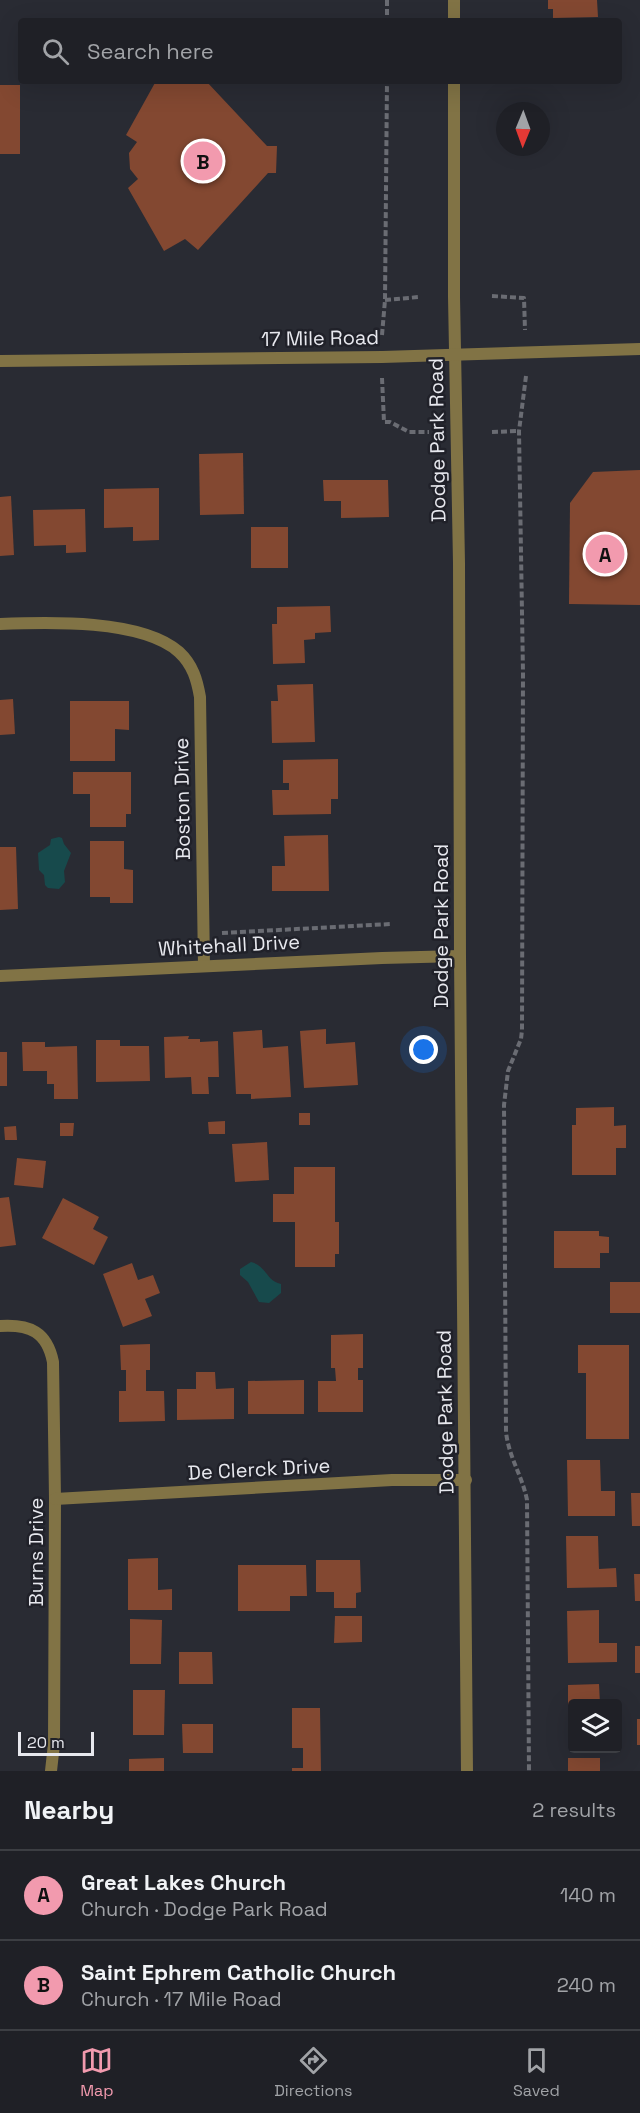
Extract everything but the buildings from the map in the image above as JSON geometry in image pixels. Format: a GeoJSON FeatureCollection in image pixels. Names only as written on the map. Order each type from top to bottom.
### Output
{"type":"FeatureCollection","features":[{"type":"Feature","properties":{"kind":"street"},"geometry":{"type":"LineString","coordinates":[[454,0],[454,18]]}},
{"type":"Feature","properties":{"kind":"street","name":"Dodge Park Road"},"geometry":{"type":"LineString","coordinates":[[454,84],[467,1771]]}},
{"type":"Feature","properties":{"kind":"street","name":"17 Mile Road"},"geometry":{"type":"LineString","coordinates":[[0,362],[382,357],[640,349]]}},
{"type":"Feature","properties":{"kind":"street","name":"Boston Drive"},"geometry":{"type":"LineString","coordinates":[[0,624],[69,624],[145,633],[169,644],[190,665],[197,680],[200,698],[204,966]]}},
{"type":"Feature","properties":{"kind":"street","name":"Whitehall Drive"},"geometry":{"type":"LineString","coordinates":[[0,976],[382,958],[460,957]]}},
{"type":"Feature","properties":{"kind":"street","name":"Burns Drive"},"geometry":{"type":"LineString","coordinates":[[0,1326],[27,1327],[42,1336],[51,1348],[53,1362],[56,1499],[54,1744],[51,1771]]}},
{"type":"Feature","properties":{"kind":"street","name":"De Clerck Drive"},"geometry":{"type":"LineString","coordinates":[[56,1499],[392,1480],[466,1480]]}},
{"type":"Feature","properties":{"kind":"path"},"geometry":{"type":"LineString","coordinates":[[387,0],[387,18]]}},
{"type":"Feature","properties":{"kind":"path"},"geometry":{"type":"LineString","coordinates":[[382,335],[385,300],[387,84]]}},
{"type":"Feature","properties":{"kind":"path"},"geometry":{"type":"LineString","coordinates":[[492,296],[524,298],[525,330]]}},
{"type":"Feature","properties":{"kind":"path"},"geometry":{"type":"LineString","coordinates":[[385,300],[419,297]]}},
{"type":"Feature","properties":{"kind":"path"},"geometry":{"type":"LineString","coordinates":[[526,376],[519,432],[523,673],[522,1030],[521,1039],[508,1071],[505,1090],[506,1432],[509,1451],[525,1490],[526,1500],[530,1771]]}},
{"type":"Feature","properties":{"kind":"path"},"geometry":{"type":"LineString","coordinates":[[382,378],[384,422],[390,422],[409,432],[429,432]]}},
{"type":"Feature","properties":{"kind":"path"},"geometry":{"type":"LineString","coordinates":[[492,432],[519,432]]}},
{"type":"Feature","properties":{"kind":"path"},"geometry":{"type":"LineString","coordinates":[[222,933],[391,924]]}},
{"type":"Feature","properties":{"kind":"shaded area"},"geometry":{"type":"Polygon","coordinates":[[[59,837],[71,853],[64,871],[65,882],[59,889],[48,888],[45,885],[44,875],[39,870],[38,853],[50,845],[51,839],[59,837]]]}},
{"type":"Feature","properties":{"kind":"shaded area"},"geometry":{"type":"Polygon","coordinates":[[[251,1262],[260,1267],[272,1280],[281,1284],[281,1293],[269,1303],[259,1302],[248,1282],[240,1275],[240,1269],[251,1262]]]}},
{"type":"Feature","properties":{"kind":"place","name":"Saint Ephrem Catholic Church"},"geometry":{"type":"Point","coordinates":[203,161]}},
{"type":"Feature","properties":{"kind":"place","name":"Great Lakes Church"},"geometry":{"type":"Point","coordinates":[605,554]}}]}
